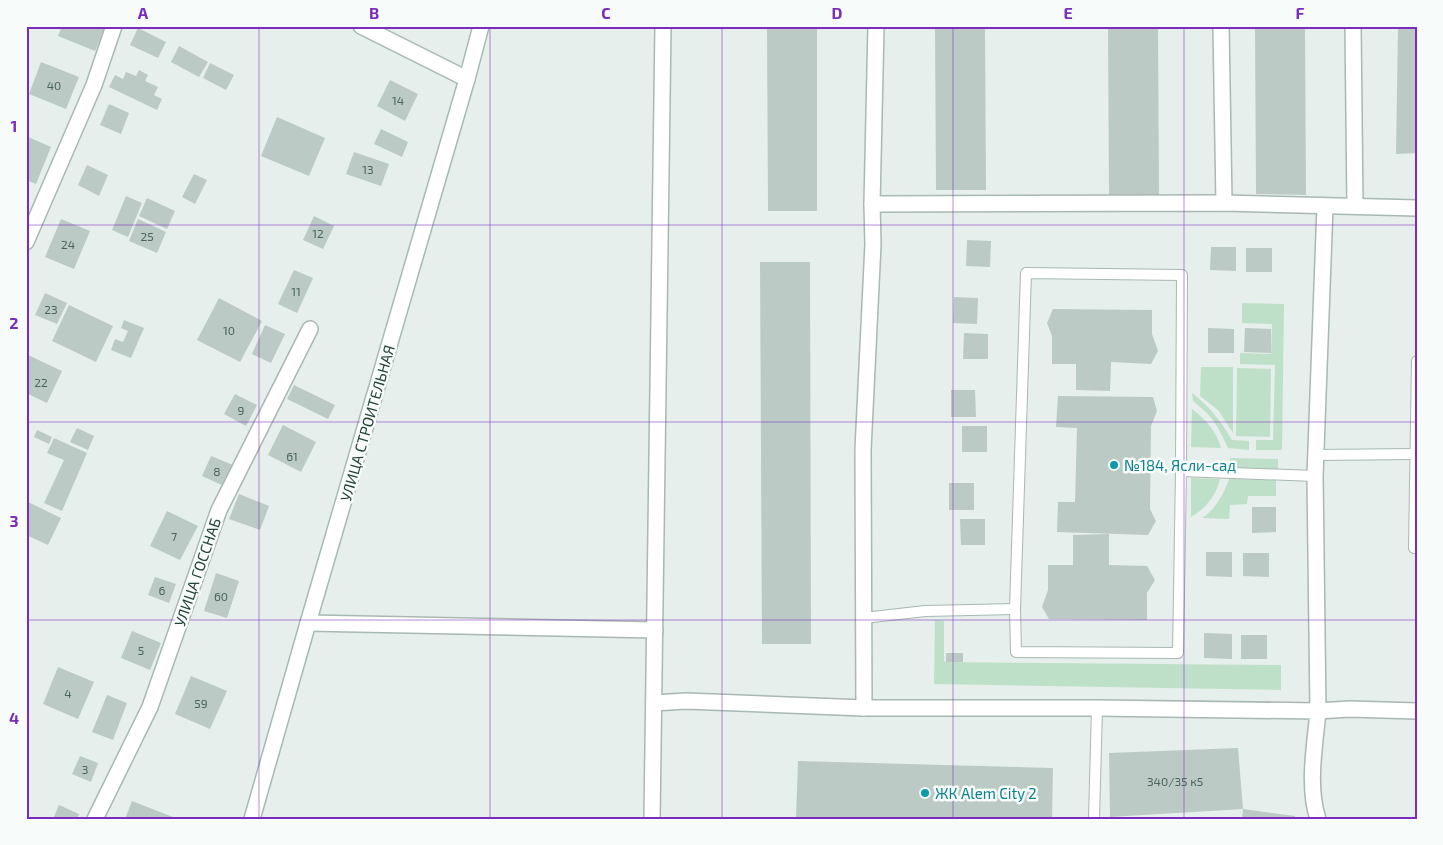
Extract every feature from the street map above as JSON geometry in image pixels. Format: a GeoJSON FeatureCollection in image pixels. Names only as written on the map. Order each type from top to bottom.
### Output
{"type":"FeatureCollection","features":[{"type":"Feature","properties":{"kind":"street"},"geometry":{"type":"LineString","coordinates":[[26,242],[94,85],[114,26]]}},
{"type":"Feature","properties":{"kind":"street"},"geometry":{"type":"LineString","coordinates":[[362,26],[468,79]]}},
{"type":"Feature","properties":{"kind":"street","name":"УЛИЦА СТРОИТЕЛЬНАЯ"},"geometry":{"type":"LineString","coordinates":[[252,819],[468,79],[481,26]]}},
{"type":"Feature","properties":{"kind":"street"},"geometry":{"type":"LineString","coordinates":[[652,819],[663,26]]}},
{"type":"Feature","properties":{"kind":"street"},"geometry":{"type":"LineString","coordinates":[[864,708],[863,450],[873,244],[872,204],[876,26]]}},
{"type":"Feature","properties":{"kind":"street"},"geometry":{"type":"LineString","coordinates":[[1221,26],[1224,203]]}},
{"type":"Feature","properties":{"kind":"street"},"geometry":{"type":"LineString","coordinates":[[1353,26],[1355,206]]}},
{"type":"Feature","properties":{"kind":"street"},"geometry":{"type":"LineString","coordinates":[[872,204],[1224,203],[1417,208]]}},
{"type":"Feature","properties":{"kind":"street"},"geometry":{"type":"LineString","coordinates":[[1318,819],[1314,807],[1312,784],[1318,711],[1315,476],[1325,206]]}},
{"type":"Feature","properties":{"kind":"street","name":"УЛИЦА ГОССНАБ"},"geometry":{"type":"LineString","coordinates":[[95,819],[150,707],[219,510],[310,329]]}},
{"type":"Feature","properties":{"kind":"street"},"geometry":{"type":"LineString","coordinates":[[308,623],[655,630]]}},
{"type":"Feature","properties":{"kind":"street"},"geometry":{"type":"LineString","coordinates":[[654,703],[686,701],[864,708],[1417,710]]}},
{"type":"Feature","properties":{"kind":"lane"},"geometry":{"type":"LineString","coordinates":[[1026,273],[1182,275],[1178,654],[1016,652],[1015,609],[1026,273]]}},
{"type":"Feature","properties":{"kind":"lane"},"geometry":{"type":"LineString","coordinates":[[1414,548],[1417,361]]}},
{"type":"Feature","properties":{"kind":"lane"},"geometry":{"type":"LineString","coordinates":[[1316,455],[1415,454]]}},
{"type":"Feature","properties":{"kind":"lane"},"geometry":{"type":"LineString","coordinates":[[1181,471],[1315,476]]}},
{"type":"Feature","properties":{"kind":"lane"},"geometry":{"type":"LineString","coordinates":[[864,618],[925,611],[1015,609]]}},
{"type":"Feature","properties":{"kind":"lane"},"geometry":{"type":"LineString","coordinates":[[1094,819],[1098,708]]}},
{"type":"Feature","properties":{"kind":"green space"},"geometry":{"type":"Polygon","coordinates":[[[1242,303],[1284,304],[1282,450],[1256,450],[1256,440],[1273,440],[1275,365],[1240,364],[1240,353],[1271,354],[1272,324],[1242,323],[1242,303]]]}},
{"type":"Feature","properties":{"kind":"green space"},"geometry":{"type":"Polygon","coordinates":[[[1201,367],[1233,367],[1233,433],[1218,410],[1200,396],[1201,367]]]}},
{"type":"Feature","properties":{"kind":"green space"},"geometry":{"type":"Polygon","coordinates":[[[1237,368],[1271,369],[1270,437],[1236,436],[1237,368]]]}},
{"type":"Feature","properties":{"kind":"green space"},"geometry":{"type":"Polygon","coordinates":[[[1192,393],[1214,414],[1232,440],[1249,441],[1249,450],[1228,448],[1214,422],[1193,401],[1192,393]]]}},
{"type":"Feature","properties":{"kind":"green space"},"geometry":{"type":"Polygon","coordinates":[[[1192,409],[1210,426],[1221,448],[1191,447],[1192,409]]]}},
{"type":"Feature","properties":{"kind":"green space"},"geometry":{"type":"Polygon","coordinates":[[[1230,458],[1278,459],[1278,470],[1229,468],[1230,458]]]}},
{"type":"Feature","properties":{"kind":"green space"},"geometry":{"type":"Polygon","coordinates":[[[1191,478],[1220,479],[1210,501],[1191,517],[1191,478]]]}},
{"type":"Feature","properties":{"kind":"green space"},"geometry":{"type":"Polygon","coordinates":[[[1229,479],[1276,480],[1276,496],[1248,496],[1247,504],[1230,505],[1229,519],[1202,518],[1211,511],[1218,501],[1229,479]]]}},
{"type":"Feature","properties":{"kind":"green space"},"geometry":{"type":"Polygon","coordinates":[[[935,620],[944,621],[944,661],[946,662],[1281,665],[1281,690],[934,684],[935,620]]]}},
{"type":"Feature","properties":{"kind":"building"},"geometry":{"type":"Polygon","coordinates":[[[62,26],[106,26],[95,51],[58,36],[62,26]]]}},
{"type":"Feature","properties":{"kind":"building"},"geometry":{"type":"Polygon","coordinates":[[[767,26],[817,26],[817,211],[768,211],[767,26]]]}},
{"type":"Feature","properties":{"kind":"building"},"geometry":{"type":"Polygon","coordinates":[[[935,26],[985,26],[986,190],[936,190],[935,26]]]}},
{"type":"Feature","properties":{"kind":"building"},"geometry":{"type":"Polygon","coordinates":[[[1108,26],[1158,26],[1159,196],[1109,196],[1108,26]]]}},
{"type":"Feature","properties":{"kind":"building"},"geometry":{"type":"Polygon","coordinates":[[[1255,26],[1305,26],[1306,195],[1256,194],[1255,26]]]}},
{"type":"Feature","properties":{"kind":"building"},"geometry":{"type":"Polygon","coordinates":[[[1398,26],[1417,26],[1417,153],[1396,154],[1398,26]]]}},
{"type":"Feature","properties":{"kind":"building"},"geometry":{"type":"Polygon","coordinates":[[[138,28],[166,42],[158,58],[130,45],[138,28]]]}},
{"type":"Feature","properties":{"kind":"building"},"geometry":{"type":"Polygon","coordinates":[[[179,46],[208,62],[199,77],[171,62],[179,46]]]}},
{"type":"Feature","properties":{"kind":"building"},"geometry":{"type":"Polygon","coordinates":[[[41,62],[79,77],[66,109],[29,94],[41,62]]]}},
{"type":"Feature","properties":{"kind":"building"},"geometry":{"type":"Polygon","coordinates":[[[210,63],[234,75],[226,90],[203,78],[210,63]]]}},
{"type":"Feature","properties":{"kind":"building"},"geometry":{"type":"Polygon","coordinates":[[[139,70],[148,75],[145,81],[158,87],[154,95],[162,99],[157,110],[109,87],[115,75],[123,79],[126,72],[136,76],[139,70]]]}},
{"type":"Feature","properties":{"kind":"building"},"geometry":{"type":"Polygon","coordinates":[[[390,80],[418,94],[405,121],[377,106],[390,80]]]}},
{"type":"Feature","properties":{"kind":"building"},"geometry":{"type":"Polygon","coordinates":[[[109,104],[129,113],[121,134],[100,125],[109,104]]]}},
{"type":"Feature","properties":{"kind":"building"},"geometry":{"type":"Polygon","coordinates":[[[277,117],[325,138],[309,176],[261,156],[277,117]]]}},
{"type":"Feature","properties":{"kind":"building"},"geometry":{"type":"Polygon","coordinates":[[[381,129],[408,142],[402,157],[374,144],[381,129]]]}},
{"type":"Feature","properties":{"kind":"building"},"geometry":{"type":"Polygon","coordinates":[[[26,136],[51,147],[36,184],[26,180],[26,136]]]}},
{"type":"Feature","properties":{"kind":"building"},"geometry":{"type":"Polygon","coordinates":[[[354,152],[389,164],[381,186],[346,174],[354,152]]]}},
{"type":"Feature","properties":{"kind":"building"},"geometry":{"type":"Polygon","coordinates":[[[87,165],[108,175],[99,196],[78,185],[87,165]]]}},
{"type":"Feature","properties":{"kind":"building"},"geometry":{"type":"Polygon","coordinates":[[[194,174],[207,180],[195,204],[182,197],[194,174]]]}},
{"type":"Feature","properties":{"kind":"building"},"geometry":{"type":"Polygon","coordinates":[[[126,196],[142,203],[128,237],[112,230],[126,196]]]}},
{"type":"Feature","properties":{"kind":"building"},"geometry":{"type":"Polygon","coordinates":[[[147,198],[175,211],[167,229],[139,216],[147,198]]]}},
{"type":"Feature","properties":{"kind":"building"},"geometry":{"type":"Polygon","coordinates":[[[314,216],[334,226],[323,249],[303,240],[314,216]]]}},
{"type":"Feature","properties":{"kind":"building"},"geometry":{"type":"Polygon","coordinates":[[[61,219],[90,231],[74,269],[45,257],[61,219]]]}},
{"type":"Feature","properties":{"kind":"building"},"geometry":{"type":"Polygon","coordinates":[[[138,219],[166,232],[157,253],[129,241],[138,219]]]}},
{"type":"Feature","properties":{"kind":"building"},"geometry":{"type":"Polygon","coordinates":[[[967,240],[991,241],[990,267],[966,266],[967,240]]]}},
{"type":"Feature","properties":{"kind":"building"},"geometry":{"type":"Polygon","coordinates":[[[1211,247],[1236,247],[1236,271],[1210,270],[1211,247]]]}},
{"type":"Feature","properties":{"kind":"building"},"geometry":{"type":"Polygon","coordinates":[[[1246,248],[1272,248],[1272,272],[1246,272],[1246,248]]]}},
{"type":"Feature","properties":{"kind":"building"},"geometry":{"type":"Polygon","coordinates":[[[760,262],[810,262],[811,644],[762,644],[760,262]]]}},
{"type":"Feature","properties":{"kind":"building"},"geometry":{"type":"Polygon","coordinates":[[[294,270],[313,278],[297,313],[278,304],[294,270]]]}},
{"type":"Feature","properties":{"kind":"building"},"geometry":{"type":"Polygon","coordinates":[[[45,293],[67,303],[57,324],[35,315],[45,293]]]}},
{"type":"Feature","properties":{"kind":"building"},"geometry":{"type":"Polygon","coordinates":[[[954,297],[978,298],[977,324],[953,323],[954,297]]]}},
{"type":"Feature","properties":{"kind":"building"},"geometry":{"type":"Polygon","coordinates":[[[219,298],[262,321],[240,362],[197,340],[219,298]]]}},
{"type":"Feature","properties":{"kind":"building"},"geometry":{"type":"Polygon","coordinates":[[[69,305],[113,326],[96,362],[52,341],[69,305]]]}},
{"type":"Feature","properties":{"kind":"building"},"geometry":{"type":"Polygon","coordinates":[[[1053,309],[1152,310],[1152,334],[1158,351],[1151,364],[1111,362],[1110,391],[1076,390],[1076,364],[1052,364],[1052,336],[1047,323],[1053,309]]]}},
{"type":"Feature","properties":{"kind":"building"},"geometry":{"type":"Polygon","coordinates":[[[124,320],[144,328],[131,358],[111,350],[115,339],[123,342],[128,331],[121,328],[124,320]]]}},
{"type":"Feature","properties":{"kind":"building"},"geometry":{"type":"Polygon","coordinates":[[[265,325],[285,334],[271,363],[252,354],[265,325]]]}},
{"type":"Feature","properties":{"kind":"building"},"geometry":{"type":"Polygon","coordinates":[[[1208,328],[1234,329],[1234,353],[1208,353],[1208,328]]]}},
{"type":"Feature","properties":{"kind":"building"},"geometry":{"type":"Polygon","coordinates":[[[1245,328],[1271,329],[1271,353],[1244,352],[1245,328]]]}},
{"type":"Feature","properties":{"kind":"building"},"geometry":{"type":"Polygon","coordinates":[[[964,333],[988,334],[988,359],[963,359],[964,333]]]}},
{"type":"Feature","properties":{"kind":"building"},"geometry":{"type":"Polygon","coordinates":[[[26,354],[62,371],[47,403],[26,393],[26,354]]]}},
{"type":"Feature","properties":{"kind":"building"},"geometry":{"type":"Polygon","coordinates":[[[294,385],[335,405],[328,419],[287,399],[294,385]]]}},
{"type":"Feature","properties":{"kind":"building"},"geometry":{"type":"Polygon","coordinates":[[[951,390],[975,390],[976,417],[951,417],[951,390]]]}},
{"type":"Feature","properties":{"kind":"building"},"geometry":{"type":"Polygon","coordinates":[[[235,394],[257,405],[246,426],[224,414],[235,394]]]}},
{"type":"Feature","properties":{"kind":"building","name":"№184, Ясли-сад"},"geometry":{"type":"Polygon","coordinates":[[[1058,396],[1153,397],[1157,411],[1151,426],[1150,509],[1156,521],[1148,535],[1057,532],[1058,502],[1075,502],[1077,428],[1056,427],[1058,396]]]}},
{"type":"Feature","properties":{"kind":"building"},"geometry":{"type":"Polygon","coordinates":[[[283,425],[316,442],[301,472],[268,455],[283,425]]]}},
{"type":"Feature","properties":{"kind":"building"},"geometry":{"type":"Polygon","coordinates":[[[962,426],[987,426],[987,452],[962,452],[962,426]]]}},
{"type":"Feature","properties":{"kind":"building"},"geometry":{"type":"Polygon","coordinates":[[[77,428],[94,436],[88,450],[70,442],[77,428]]]}},
{"type":"Feature","properties":{"kind":"building"},"geometry":{"type":"Polygon","coordinates":[[[37,430],[52,437],[49,444],[34,437],[37,430]]]}},
{"type":"Feature","properties":{"kind":"building"},"geometry":{"type":"Polygon","coordinates":[[[54,438],[87,453],[62,511],[44,503],[64,460],[47,453],[54,438]]]}},
{"type":"Feature","properties":{"kind":"building"},"geometry":{"type":"Polygon","coordinates":[[[211,456],[233,465],[224,486],[202,476],[211,456]]]}},
{"type":"Feature","properties":{"kind":"building"},"geometry":{"type":"Polygon","coordinates":[[[949,483],[974,483],[974,510],[949,510],[949,483]]]}},
{"type":"Feature","properties":{"kind":"building"},"geometry":{"type":"Polygon","coordinates":[[[239,494],[269,506],[260,530],[229,519],[239,494]]]}},
{"type":"Feature","properties":{"kind":"building"},"geometry":{"type":"Polygon","coordinates":[[[26,501],[61,518],[48,545],[26,535],[26,501]]]}},
{"type":"Feature","properties":{"kind":"building"},"geometry":{"type":"Polygon","coordinates":[[[1252,507],[1276,507],[1276,532],[1252,533],[1252,507]]]}},
{"type":"Feature","properties":{"kind":"building"},"geometry":{"type":"Polygon","coordinates":[[[167,511],[198,526],[180,560],[150,546],[167,511]]]}},
{"type":"Feature","properties":{"kind":"building"},"geometry":{"type":"Polygon","coordinates":[[[960,519],[985,519],[985,545],[961,545],[960,519]]]}},
{"type":"Feature","properties":{"kind":"building"},"geometry":{"type":"Polygon","coordinates":[[[1109,534],[1109,565],[1147,566],[1155,580],[1147,593],[1147,620],[1049,619],[1042,607],[1048,590],[1048,565],[1073,565],[1073,535],[1109,534]]]}},
{"type":"Feature","properties":{"kind":"building"},"geometry":{"type":"Polygon","coordinates":[[[1206,552],[1232,552],[1232,577],[1206,576],[1206,552]]]}},
{"type":"Feature","properties":{"kind":"building"},"geometry":{"type":"Polygon","coordinates":[[[1243,553],[1269,553],[1269,577],[1243,576],[1243,553]]]}},
{"type":"Feature","properties":{"kind":"building"},"geometry":{"type":"Polygon","coordinates":[[[216,573],[239,581],[227,618],[204,611],[216,573]]]}},
{"type":"Feature","properties":{"kind":"building"},"geometry":{"type":"Polygon","coordinates":[[[155,577],[176,584],[169,603],[148,595],[155,577]]]}},
{"type":"Feature","properties":{"kind":"building"},"geometry":{"type":"Polygon","coordinates":[[[132,631],[161,643],[150,670],[121,658],[132,631]]]}},
{"type":"Feature","properties":{"kind":"building"},"geometry":{"type":"Polygon","coordinates":[[[1204,633],[1232,634],[1232,659],[1204,658],[1204,633]]]}},
{"type":"Feature","properties":{"kind":"building"},"geometry":{"type":"Polygon","coordinates":[[[1241,635],[1267,635],[1267,659],[1241,659],[1241,635]]]}},
{"type":"Feature","properties":{"kind":"building"},"geometry":{"type":"Polygon","coordinates":[[[946,653],[963,653],[963,662],[946,662],[946,653]]]}},
{"type":"Feature","properties":{"kind":"building"},"geometry":{"type":"Polygon","coordinates":[[[58,667],[94,682],[78,719],[43,704],[58,667]]]}},
{"type":"Feature","properties":{"kind":"building"},"geometry":{"type":"Polygon","coordinates":[[[191,676],[227,691],[210,729],[175,714],[191,676]]]}},
{"type":"Feature","properties":{"kind":"building"},"geometry":{"type":"Polygon","coordinates":[[[107,695],[127,703],[113,740],[92,732],[107,695]]]}},
{"type":"Feature","properties":{"kind":"building"},"geometry":{"type":"Polygon","coordinates":[[[1238,748],[1243,809],[1110,817],[1109,753],[1238,748]]]}},
{"type":"Feature","properties":{"kind":"building"},"geometry":{"type":"Polygon","coordinates":[[[80,756],[98,763],[91,782],[72,774],[80,756]]]}},
{"type":"Feature","properties":{"kind":"building","name":"ЖК Alem City 2"},"geometry":{"type":"Polygon","coordinates":[[[798,761],[1053,768],[1052,819],[796,819],[798,761]]]}},
{"type":"Feature","properties":{"kind":"building"},"geometry":{"type":"Polygon","coordinates":[[[132,801],[178,819],[125,819],[132,801]]]}},
{"type":"Feature","properties":{"kind":"building"},"geometry":{"type":"Polygon","coordinates":[[[59,805],[79,814],[77,819],[53,819],[59,805]]]}},
{"type":"Feature","properties":{"kind":"building"},"geometry":{"type":"Polygon","coordinates":[[[1243,809],[1295,816],[1295,819],[1242,819],[1243,809]]]}},
{"type":"Feature","properties":{"kind":"place","name":"№184, Ясли-сад"},"geometry":{"type":"Point","coordinates":[1114,465]}},
{"type":"Feature","properties":{"kind":"place","name":"ЖК Alem City 2"},"geometry":{"type":"Point","coordinates":[925,793]}}]}
